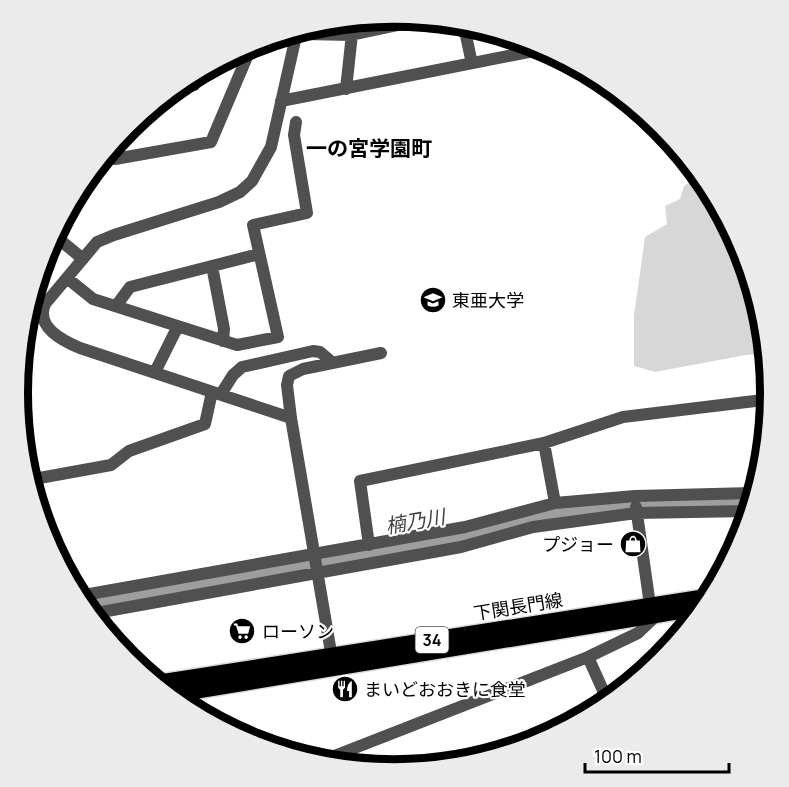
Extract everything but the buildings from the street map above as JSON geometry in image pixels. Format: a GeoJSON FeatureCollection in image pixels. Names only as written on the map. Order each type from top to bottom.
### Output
{"type":"FeatureCollection","features":[{"type":"Feature","properties":{"kind":"main road","name":"下関長門線"},"geometry":{"type":"LineString","coordinates":[[653,612],[698,599]]}},
{"type":"Feature","properties":{"kind":"main road","name":"下関長門線"},"geometry":{"type":"LineString","coordinates":[[168,681],[333,661],[653,612],[690,609]]}},
{"type":"Feature","properties":{"kind":"main road","name":"下関長門線"},"geometry":{"type":"LineString","coordinates":[[184,693],[333,661]]}},
{"type":"Feature","properties":{"kind":"street"},"geometry":{"type":"LineString","coordinates":[[346,88],[352,30]]}},
{"type":"Feature","properties":{"kind":"street"},"geometry":{"type":"LineString","coordinates":[[466,34],[471,59]]}},
{"type":"Feature","properties":{"kind":"street"},"geometry":{"type":"LineString","coordinates":[[291,418],[73,345],[57,336],[38,315],[97,242],[219,202],[240,192],[252,181],[262,166],[270,147],[295,41]]}},
{"type":"Feature","properties":{"kind":"street"},"geometry":{"type":"LineString","coordinates":[[281,101],[528,52]]}},
{"type":"Feature","properties":{"kind":"street"},"geometry":{"type":"LineString","coordinates":[[114,158],[212,142],[246,58]]}},
{"type":"Feature","properties":{"kind":"street"},"geometry":{"type":"LineString","coordinates":[[67,278],[93,299],[237,345],[278,337],[253,225],[307,213],[294,135],[296,122]]}},
{"type":"Feature","properties":{"kind":"street"},"geometry":{"type":"LineString","coordinates":[[61,241],[83,259]]}},
{"type":"Feature","properties":{"kind":"street"},"geometry":{"type":"LineString","coordinates":[[116,306],[130,287],[259,254]]}},
{"type":"Feature","properties":{"kind":"street"},"geometry":{"type":"LineString","coordinates":[[212,266],[224,329],[223,341]]}},
{"type":"Feature","properties":{"kind":"street"},"geometry":{"type":"LineString","coordinates":[[155,372],[178,326]]}},
{"type":"Feature","properties":{"kind":"street"},"geometry":{"type":"LineString","coordinates":[[38,478],[111,465],[129,451],[205,424],[216,393],[242,367],[313,351],[320,352],[333,363]]}},
{"type":"Feature","properties":{"kind":"street"},"geometry":{"type":"LineString","coordinates":[[333,661],[287,385],[289,376],[303,369],[381,353]]}},
{"type":"Feature","properties":{"kind":"street"},"geometry":{"type":"LineString","coordinates":[[369,545],[360,481],[544,443],[623,417],[761,400]]}},
{"type":"Feature","properties":{"kind":"street"},"geometry":{"type":"LineString","coordinates":[[544,443],[555,503]]}},
{"type":"Feature","properties":{"kind":"street"},"geometry":{"type":"LineString","coordinates":[[100,612],[315,563],[369,545],[465,527],[555,503],[635,496],[747,493]]}},
{"type":"Feature","properties":{"kind":"street"},"geometry":{"type":"LineString","coordinates":[[336,755],[588,657],[638,633],[653,612],[635,496]]}},
{"type":"Feature","properties":{"kind":"street"},"geometry":{"type":"LineString","coordinates":[[88,594],[315,563],[461,547],[533,526],[636,513],[742,511]]}},
{"type":"Feature","properties":{"kind":"street"},"geometry":{"type":"LineString","coordinates":[[588,657],[604,694]]}},
{"type":"Feature","properties":{"kind":"shaded area"},"geometry":{"type":"Polygon","coordinates":[[[692,180],[712,210],[733,253],[749,299],[759,354],[655,372],[634,366],[634,316],[645,237],[667,224],[665,206],[680,199],[684,186],[692,180]]]}},
{"type":"Feature","properties":{"kind":"waterway","name":"楠乃川"},"geometry":{"type":"LineString","coordinates":[[94,602],[481,532],[514,521],[571,510],[745,501]]}},
{"type":"Feature","properties":{"kind":"place","name":"東亜大学"},"geometry":{"type":"Point","coordinates":[433,300]}},
{"type":"Feature","properties":{"kind":"place","name":"プジョー"},"geometry":{"type":"Point","coordinates":[633,544]}},
{"type":"Feature","properties":{"kind":"place","name":"ローソン"},"geometry":{"type":"Point","coordinates":[242,631]}},
{"type":"Feature","properties":{"kind":"place","name":"まいどおおきに食堂"},"geometry":{"type":"Point","coordinates":[345,689]}},
{"type":"Feature","properties":{"kind":"district","name":"一の宮学園町"},"geometry":{"type":"Point","coordinates":[369,148]}}]}
